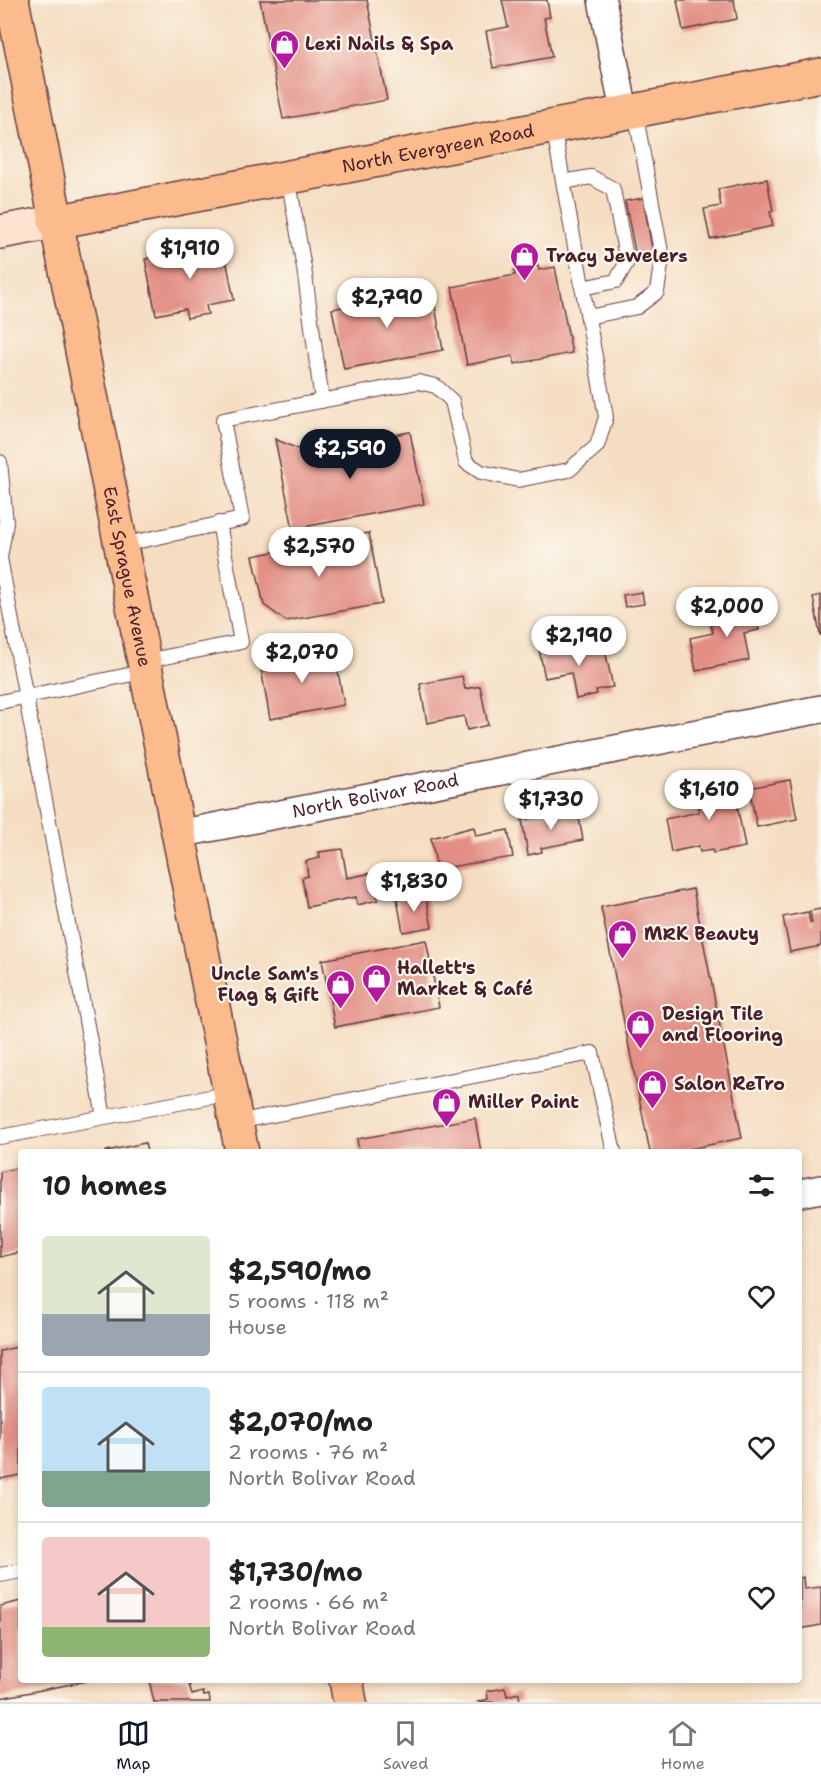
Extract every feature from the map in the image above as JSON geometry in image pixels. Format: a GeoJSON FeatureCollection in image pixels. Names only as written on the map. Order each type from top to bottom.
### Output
{"type":"FeatureCollection","features":[{"type":"Feature","properties":{"kind":"main road","name":"East Sprague Avenue"},"geometry":{"type":"LineString","coordinates":[[12,0],[236,1122]]}},
{"type":"Feature","properties":{"kind":"main road","name":"North Evergreen Road"},"geometry":{"type":"LineString","coordinates":[[55,222],[629,110],[821,75]]}},
{"type":"Feature","properties":{"kind":"main road"},"geometry":{"type":"LineString","coordinates":[[0,232],[55,222]]}},
{"type":"Feature","properties":{"kind":"main road"},"geometry":{"type":"LineString","coordinates":[[347,1683],[350,1702]]}},
{"type":"Feature","properties":{"kind":"street"},"geometry":{"type":"LineString","coordinates":[[603,0],[629,110]]}},
{"type":"Feature","properties":{"kind":"street","name":"North Bolivar Road"},"geometry":{"type":"LineString","coordinates":[[178,834],[821,709]]}},
{"type":"Feature","properties":{"kind":"street"},"geometry":{"type":"LineString","coordinates":[[802,1194],[821,1189]]}},
{"type":"Feature","properties":{"kind":"lane"},"geometry":{"type":"LineString","coordinates":[[588,317],[637,307],[657,292],[662,257],[629,110]]}},
{"type":"Feature","properties":{"kind":"lane"},"geometry":{"type":"LineString","coordinates":[[121,544],[242,519],[223,420],[418,382],[436,386],[452,401],[466,462],[481,472],[518,480],[568,470],[597,446],[606,417],[553,125]]}},
{"type":"Feature","properties":{"kind":"lane"},"geometry":{"type":"LineString","coordinates":[[288,177],[304,268],[322,401]]}},
{"type":"Feature","properties":{"kind":"lane"},"geometry":{"type":"LineString","coordinates":[[563,182],[591,177],[613,189],[627,262],[616,282],[582,288]]}},
{"type":"Feature","properties":{"kind":"lane"},"geometry":{"type":"LineString","coordinates":[[0,462],[6,523],[0,558],[104,1117]]}},
{"type":"Feature","properties":{"kind":"lane"},"geometry":{"type":"LineString","coordinates":[[0,702],[241,642],[219,524]]}},
{"type":"Feature","properties":{"kind":"lane"},"geometry":{"type":"LineString","coordinates":[[0,1137],[104,1117],[236,1122],[592,1053],[613,1149]]}},
{"type":"Feature","properties":{"kind":"lane"},"geometry":{"type":"LineString","coordinates":[[0,1575],[18,1572]]}},
{"type":"Feature","properties":{"kind":"building"},"geometry":{"type":"Polygon","coordinates":[[[260,0],[367,0],[387,100],[283,119],[260,0]]]}},
{"type":"Feature","properties":{"kind":"building"},"geometry":{"type":"Polygon","coordinates":[[[502,0],[547,0],[550,17],[544,18],[552,57],[493,68],[486,31],[508,27],[502,0]]]}},
{"type":"Feature","properties":{"kind":"building"},"geometry":{"type":"Polygon","coordinates":[[[677,0],[734,0],[737,19],[683,30],[677,0]]]}},
{"type":"Feature","properties":{"kind":"building"},"geometry":{"type":"Polygon","coordinates":[[[767,179],[773,211],[770,211],[773,226],[710,239],[704,209],[721,206],[718,189],[767,179]]]}},
{"type":"Feature","properties":{"kind":"building"},"geometry":{"type":"Polygon","coordinates":[[[643,198],[653,253],[636,256],[625,201],[643,198]]]}},
{"type":"Feature","properties":{"kind":"building"},"geometry":{"type":"Polygon","coordinates":[[[194,243],[195,249],[223,244],[234,300],[206,305],[208,314],[187,318],[185,309],[156,315],[145,259],[173,254],[172,247],[194,243]]]}},
{"type":"Feature","properties":{"kind":"building"},"geometry":{"type":"Polygon","coordinates":[[[538,266],[539,270],[555,267],[572,353],[515,364],[513,356],[467,365],[452,287],[515,275],[514,270],[538,266]]]}},
{"type":"Feature","properties":{"kind":"building"},"geometry":{"type":"Polygon","coordinates":[[[432,290],[443,350],[344,369],[332,309],[359,304],[358,299],[379,295],[380,300],[432,290]]]}},
{"type":"Feature","properties":{"kind":"building"},"geometry":{"type":"Polygon","coordinates":[[[410,432],[424,504],[293,529],[275,439],[305,452],[410,432]]]}},
{"type":"Feature","properties":{"kind":"building"},"geometry":{"type":"Polygon","coordinates":[[[369,533],[382,604],[286,621],[264,605],[253,556],[369,533]]]}},
{"type":"Feature","properties":{"kind":"building"},"geometry":{"type":"Polygon","coordinates":[[[642,592],[644,604],[625,607],[623,595],[642,592]]]}},
{"type":"Feature","properties":{"kind":"building"},"geometry":{"type":"Polygon","coordinates":[[[821,595],[821,635],[820,635],[813,597],[821,595]]]}},
{"type":"Feature","properties":{"kind":"building"},"geometry":{"type":"Polygon","coordinates":[[[753,596],[759,630],[744,633],[749,660],[696,671],[690,638],[713,633],[711,625],[736,620],[732,600],[753,596]]]}},
{"type":"Feature","properties":{"kind":"building"},"geometry":{"type":"Polygon","coordinates":[[[603,641],[613,687],[596,690],[597,694],[576,699],[571,673],[545,678],[539,649],[562,645],[562,649],[603,641]]]}},
{"type":"Feature","properties":{"kind":"building"},"geometry":{"type":"Polygon","coordinates":[[[334,650],[344,705],[270,719],[260,663],[334,650]]]}},
{"type":"Feature","properties":{"kind":"building"},"geometry":{"type":"Polygon","coordinates":[[[462,676],[465,689],[480,686],[488,725],[467,730],[464,716],[427,723],[420,684],[462,676]]]}},
{"type":"Feature","properties":{"kind":"building"},"geometry":{"type":"Polygon","coordinates":[[[732,778],[745,847],[713,853],[712,850],[700,852],[699,846],[671,852],[665,819],[699,812],[695,791],[704,789],[703,784],[732,778]]]}},
{"type":"Feature","properties":{"kind":"building"},"geometry":{"type":"Polygon","coordinates":[[[790,780],[797,819],[757,827],[749,788],[790,780]]]}},
{"type":"Feature","properties":{"kind":"building"},"geometry":{"type":"Polygon","coordinates":[[[563,812],[564,816],[578,813],[583,840],[541,848],[542,852],[528,855],[522,820],[563,812]]]}},
{"type":"Feature","properties":{"kind":"building"},"geometry":{"type":"Polygon","coordinates":[[[474,827],[476,836],[508,830],[513,857],[437,869],[431,838],[474,827]]]}},
{"type":"Feature","properties":{"kind":"building"},"geometry":{"type":"Polygon","coordinates":[[[342,849],[347,878],[372,873],[378,900],[357,905],[356,897],[307,907],[302,878],[308,876],[306,861],[320,858],[319,852],[342,849]]]}},
{"type":"Feature","properties":{"kind":"building"},"geometry":{"type":"Polygon","coordinates":[[[693,889],[742,1138],[689,1149],[649,1149],[601,907],[693,889]]]}},
{"type":"Feature","properties":{"kind":"building"},"geometry":{"type":"Polygon","coordinates":[[[425,894],[432,927],[403,932],[397,899],[425,894]]]}},
{"type":"Feature","properties":{"kind":"building"},"geometry":{"type":"Polygon","coordinates":[[[821,909],[821,946],[790,952],[783,917],[808,912],[810,923],[812,923],[810,911],[821,909]]]}},
{"type":"Feature","properties":{"kind":"building"},"geometry":{"type":"Polygon","coordinates":[[[426,940],[439,1007],[335,1027],[322,960],[426,940]]]}},
{"type":"Feature","properties":{"kind":"building","name":"Miller Paint"},"geometry":{"type":"Polygon","coordinates":[[[475,1118],[480,1149],[359,1149],[357,1139],[475,1118]]]}},
{"type":"Feature","properties":{"kind":"building"},"geometry":{"type":"Polygon","coordinates":[[[145,1143],[146,1149],[116,1149],[145,1143]]]}},
{"type":"Feature","properties":{"kind":"building"},"geometry":{"type":"Polygon","coordinates":[[[18,1168],[18,1253],[0,1257],[0,1172],[18,1168]]]}},
{"type":"Feature","properties":{"kind":"building"},"geometry":{"type":"Polygon","coordinates":[[[18,1347],[18,1476],[0,1479],[0,1351],[18,1347]]]}},
{"type":"Feature","properties":{"kind":"building"},"geometry":{"type":"Polygon","coordinates":[[[802,1577],[804,1589],[821,1587],[821,1625],[802,1629],[802,1577]]]}},
{"type":"Feature","properties":{"kind":"building"},"geometry":{"type":"Polygon","coordinates":[[[18,1602],[18,1683],[77,1683],[0,1698],[0,1606],[18,1602]]]}},
{"type":"Feature","properties":{"kind":"building"},"geometry":{"type":"Polygon","coordinates":[[[150,1683],[189,1683],[192,1695],[203,1692],[204,1696],[209,1695],[210,1702],[154,1702],[150,1683]]]}},
{"type":"Feature","properties":{"kind":"building"},"geometry":{"type":"Polygon","coordinates":[[[505,1688],[507,1696],[519,1693],[520,1702],[477,1702],[488,1699],[487,1691],[505,1688]]]}},
{"type":"Feature","properties":{"kind":"place","name":"Lexi Nails & Spa"},"geometry":{"type":"Point","coordinates":[284,70]}},
{"type":"Feature","properties":{"kind":"place","name":"Tracy Jewelers"},"geometry":{"type":"Point","coordinates":[525,282]}},
{"type":"Feature","properties":{"kind":"place","name":"MRK Beauty"},"geometry":{"type":"Point","coordinates":[623,960]}},
{"type":"Feature","properties":{"kind":"place","name":"Hallett's Market & Café"},"geometry":{"type":"Point","coordinates":[376,1004]}},
{"type":"Feature","properties":{"kind":"place","name":"Uncle Sam's Flag & Gift"},"geometry":{"type":"Point","coordinates":[340,1010]}},
{"type":"Feature","properties":{"kind":"place","name":"Design Tile and Flooring"},"geometry":{"type":"Point","coordinates":[641,1050]}},
{"type":"Feature","properties":{"kind":"place","name":"Salon ReTro"},"geometry":{"type":"Point","coordinates":[653,1110]}},
{"type":"Feature","properties":{"kind":"place","name":"Miller Paint"},"geometry":{"type":"Point","coordinates":[447,1128]}}]}
